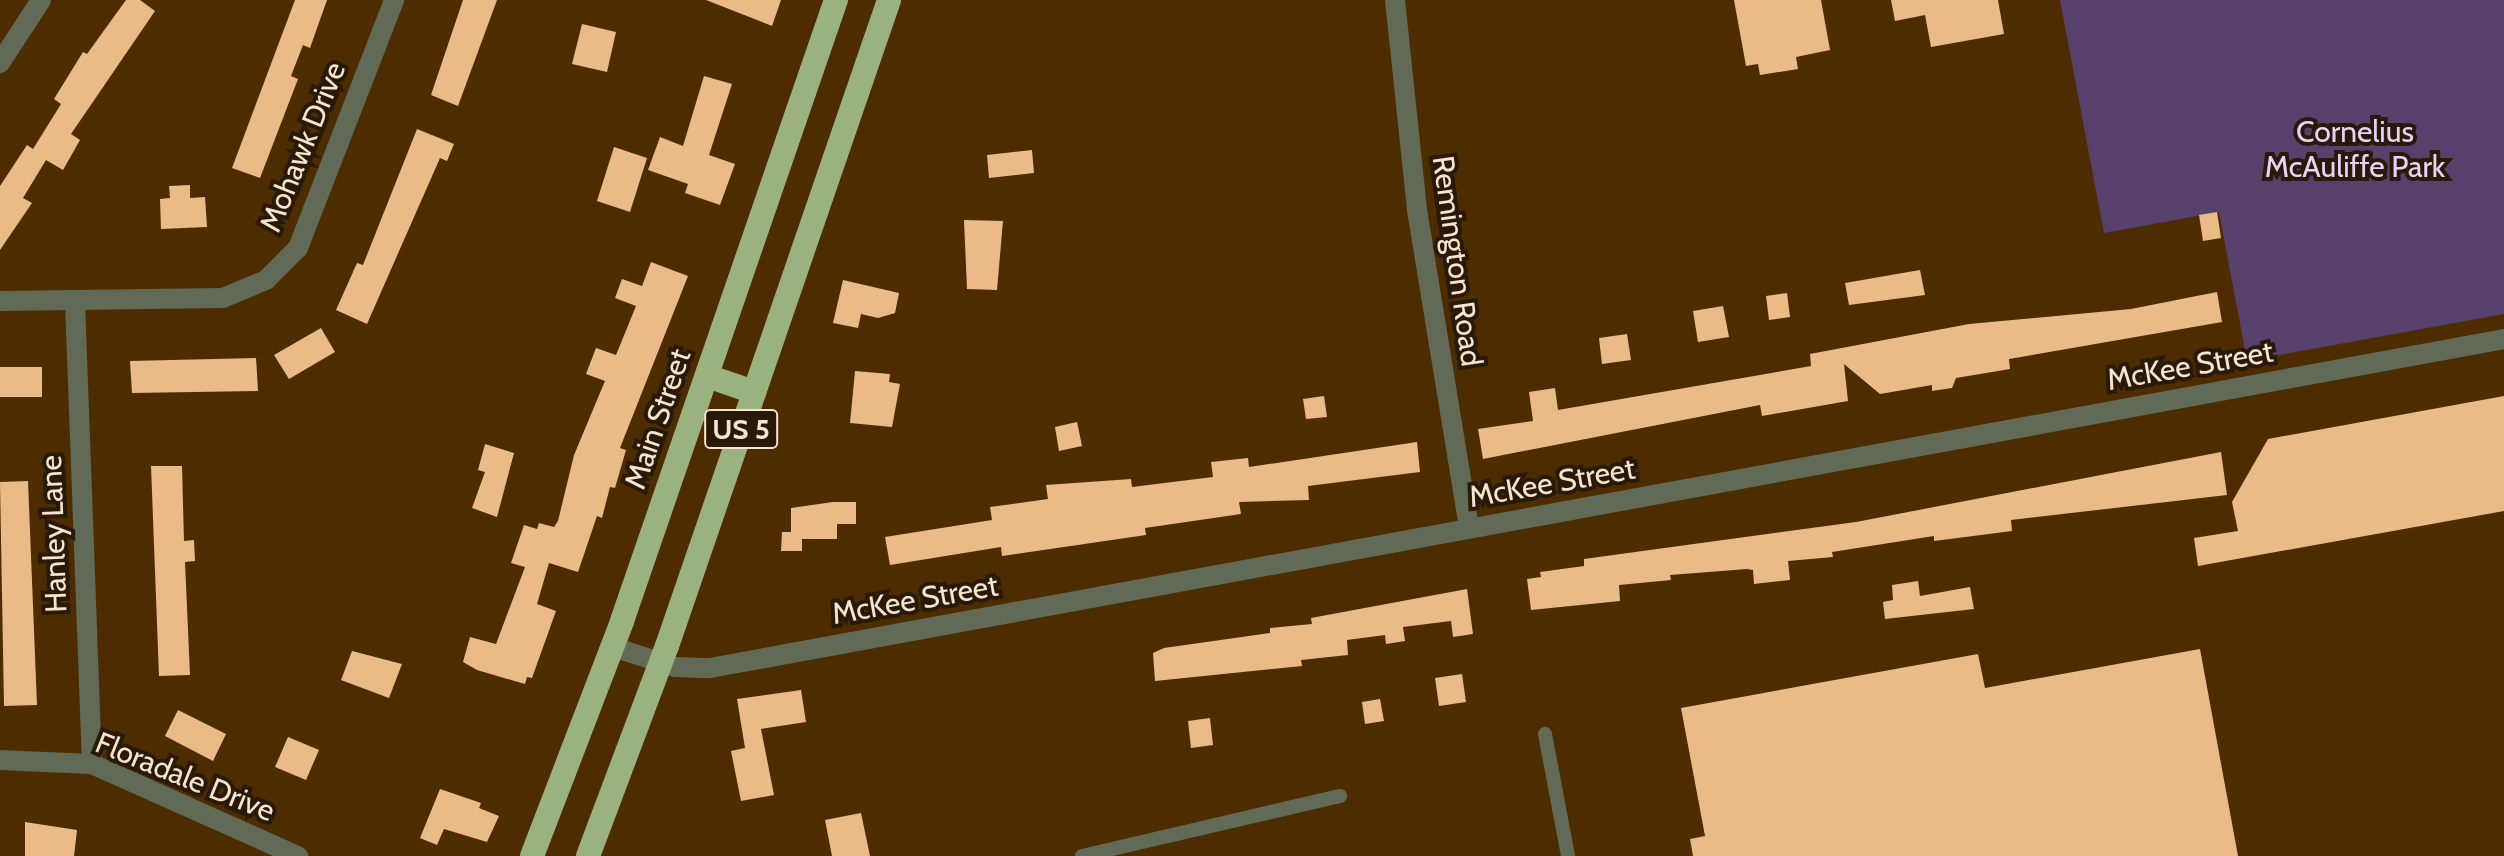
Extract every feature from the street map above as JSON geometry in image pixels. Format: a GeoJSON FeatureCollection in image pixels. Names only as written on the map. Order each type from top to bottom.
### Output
{"type":"FeatureCollection","features":[{"type":"Feature","properties":{"kind":"highway","name":"Main Street"},"geometry":{"type":"LineString","coordinates":[[532,856],[613,647],[836,0]]}},
{"type":"Feature","properties":{"kind":"highway","name":"US 5"},"geometry":{"type":"LineString","coordinates":[[588,856],[660,663],[889,0]]}},
{"type":"Feature","properties":{"kind":"highway"},"geometry":{"type":"LineString","coordinates":[[707,376],[754,392]]}},
{"type":"Feature","properties":{"kind":"street"},"geometry":{"type":"LineString","coordinates":[[0,63],[41,0]]}},
{"type":"Feature","properties":{"kind":"street","name":"Mohawk Drive"},"geometry":{"type":"LineString","coordinates":[[0,301],[223,298],[266,280],[298,248],[394,0]]}},
{"type":"Feature","properties":{"kind":"street","name":"Remington Road"},"geometry":{"type":"LineString","coordinates":[[1395,0],[1417,210],[1469,529]]}},
{"type":"Feature","properties":{"kind":"street","name":"Hanley Lane"},"geometry":{"type":"LineString","coordinates":[[75,302],[92,764]]}},
{"type":"Feature","properties":{"kind":"street","name":"McKee Street"},"geometry":{"type":"LineString","coordinates":[[613,647],[660,663],[710,668],[2504,339]]}},
{"type":"Feature","properties":{"kind":"street","name":"Floradale Drive"},"geometry":{"type":"LineString","coordinates":[[0,760],[92,764],[298,856]]}},
{"type":"Feature","properties":{"kind":"lane"},"geometry":{"type":"LineString","coordinates":[[1545,734],[1568,856]]}},
{"type":"Feature","properties":{"kind":"lane"},"geometry":{"type":"LineString","coordinates":[[1082,856],[1340,796]]}},
{"type":"Feature","properties":{"kind":"green space","name":"Cornelius McAuliffe Park"},"geometry":{"type":"Polygon","coordinates":[[[2060,0],[2504,0],[2504,314],[2247,361],[2219,212],[2104,233],[2060,0]]]}},
{"type":"Feature","properties":{"kind":"building"},"geometry":{"type":"Polygon","coordinates":[[[126,0],[140,0],[155,11],[71,134],[80,140],[63,170],[46,160],[23,198],[32,203],[0,250],[0,186],[27,145],[33,149],[61,104],[54,99],[83,52],[87,54],[126,0]]]}},
{"type":"Feature","properties":{"kind":"building"},"geometry":{"type":"Polygon","coordinates":[[[295,0],[327,0],[310,48],[303,45],[291,76],[298,79],[260,178],[232,168],[295,0]]]}},
{"type":"Feature","properties":{"kind":"building"},"geometry":{"type":"Polygon","coordinates":[[[463,0],[497,0],[458,106],[431,95],[463,0]]]}},
{"type":"Feature","properties":{"kind":"building"},"geometry":{"type":"Polygon","coordinates":[[[706,0],[781,0],[772,26],[706,0]]]}},
{"type":"Feature","properties":{"kind":"building"},"geometry":{"type":"Polygon","coordinates":[[[1734,0],[1821,0],[1830,50],[1796,57],[1798,69],[1760,75],[1758,64],[1746,66],[1734,0]]]}},
{"type":"Feature","properties":{"kind":"building"},"geometry":{"type":"Polygon","coordinates":[[[1891,0],[1998,0],[2004,34],[1931,47],[1925,15],[1895,21],[1891,0]]]}},
{"type":"Feature","properties":{"kind":"building"},"geometry":{"type":"Polygon","coordinates":[[[582,24],[616,32],[607,72],[572,64],[582,24]]]}},
{"type":"Feature","properties":{"kind":"building"},"geometry":{"type":"Polygon","coordinates":[[[704,76],[732,84],[709,155],[735,164],[720,205],[685,193],[688,184],[648,170],[660,137],[683,146],[704,76]]]}},
{"type":"Feature","properties":{"kind":"building"},"geometry":{"type":"Polygon","coordinates":[[[417,129],[454,144],[447,161],[440,158],[367,324],[336,310],[357,263],[363,265],[417,129]]]}},
{"type":"Feature","properties":{"kind":"building"},"geometry":{"type":"Polygon","coordinates":[[[614,147],[647,158],[630,212],[597,201],[614,147]]]}},
{"type":"Feature","properties":{"kind":"building"},"geometry":{"type":"Polygon","coordinates":[[[1032,150],[1034,173],[989,178],[987,155],[1032,150]]]}},
{"type":"Feature","properties":{"kind":"building"},"geometry":{"type":"Polygon","coordinates":[[[190,185],[190,198],[205,197],[207,227],[161,229],[160,199],[170,198],[169,186],[190,185]]]}},
{"type":"Feature","properties":{"kind":"building"},"geometry":{"type":"Polygon","coordinates":[[[2217,212],[2221,238],[2203,241],[2199,215],[2217,212]]]}},
{"type":"Feature","properties":{"kind":"building"},"geometry":{"type":"Polygon","coordinates":[[[964,220],[1003,221],[997,290],[967,289],[964,220]]]}},
{"type":"Feature","properties":{"kind":"building"},"geometry":{"type":"Polygon","coordinates":[[[651,262],[688,276],[620,448],[626,450],[615,488],[610,487],[602,518],[597,516],[578,572],[549,563],[537,604],[556,611],[532,678],[527,677],[525,684],[477,670],[463,662],[470,637],[496,644],[525,567],[511,563],[524,525],[537,529],[539,523],[554,527],[558,521],[574,455],[605,381],[586,374],[596,348],[616,355],[636,306],[615,298],[622,279],[642,286],[651,262]]]}},
{"type":"Feature","properties":{"kind":"building"},"geometry":{"type":"Polygon","coordinates":[[[1920,270],[1925,295],[1849,305],[1845,283],[1920,270]]]}},
{"type":"Feature","properties":{"kind":"building"},"geometry":{"type":"Polygon","coordinates":[[[843,280],[899,293],[895,313],[878,318],[861,314],[858,328],[833,323],[843,280]]]}},
{"type":"Feature","properties":{"kind":"building"},"geometry":{"type":"Polygon","coordinates":[[[2217,292],[2222,322],[2009,359],[2010,369],[1956,378],[1952,388],[1932,391],[1932,385],[1880,394],[1844,364],[1848,401],[1762,416],[1760,405],[1483,459],[1478,429],[1533,421],[1529,392],[1555,388],[1558,410],[1811,366],[1810,354],[1969,324],[2131,309],[2217,292]]]}},
{"type":"Feature","properties":{"kind":"building"},"geometry":{"type":"Polygon","coordinates":[[[1787,293],[1790,317],[1769,320],[1766,296],[1787,293]]]}},
{"type":"Feature","properties":{"kind":"building"},"geometry":{"type":"Polygon","coordinates":[[[1723,306],[1729,337],[1698,342],[1693,311],[1723,306]]]}},
{"type":"Feature","properties":{"kind":"building"},"geometry":{"type":"Polygon","coordinates":[[[321,328],[335,352],[289,379],[274,355],[321,328]]]}},
{"type":"Feature","properties":{"kind":"building"},"geometry":{"type":"Polygon","coordinates":[[[1627,334],[1631,360],[1602,364],[1599,338],[1627,334]]]}},
{"type":"Feature","properties":{"kind":"building"},"geometry":{"type":"Polygon","coordinates":[[[256,358],[258,391],[132,393],[130,361],[256,358]]]}},
{"type":"Feature","properties":{"kind":"building"},"geometry":{"type":"Polygon","coordinates":[[[0,367],[42,367],[42,397],[0,397],[0,367]]]}},
{"type":"Feature","properties":{"kind":"building"},"geometry":{"type":"Polygon","coordinates":[[[855,371],[890,374],[889,382],[900,384],[892,427],[850,423],[855,371]]]}},
{"type":"Feature","properties":{"kind":"building"},"geometry":{"type":"Polygon","coordinates":[[[1324,396],[1327,417],[1306,419],[1303,399],[1324,396]]]}},
{"type":"Feature","properties":{"kind":"building"},"geometry":{"type":"Polygon","coordinates":[[[2504,396],[2504,511],[2198,566],[2194,538],[2238,531],[2232,502],[2268,439],[2504,396]]]}},
{"type":"Feature","properties":{"kind":"building"},"geometry":{"type":"Polygon","coordinates":[[[1077,422],[1082,446],[1059,451],[1055,427],[1077,422]]]}},
{"type":"Feature","properties":{"kind":"building"},"geometry":{"type":"Polygon","coordinates":[[[1417,442],[1420,472],[1308,486],[1309,500],[1239,502],[1241,514],[1145,528],[1146,535],[1002,556],[1001,547],[890,565],[885,537],[992,520],[990,507],[1048,499],[1046,485],[1131,479],[1132,487],[1213,477],[1211,462],[1248,458],[1249,467],[1417,442]]]}},
{"type":"Feature","properties":{"kind":"building"},"geometry":{"type":"Polygon","coordinates":[[[485,444],[514,453],[497,517],[472,508],[485,472],[478,470],[485,444]]]}},
{"type":"Feature","properties":{"kind":"building"},"geometry":{"type":"Polygon","coordinates":[[[2221,452],[2227,495],[2011,520],[2012,531],[1934,541],[1934,536],[1832,552],[1833,557],[1788,561],[1790,580],[1754,584],[1753,570],[1747,569],[1670,575],[1671,580],[1619,585],[1620,601],[1531,610],[1527,579],[1541,577],[1540,572],[1584,566],[1584,559],[1856,522],[2221,452]]]}},
{"type":"Feature","properties":{"kind":"building"},"geometry":{"type":"Polygon","coordinates":[[[151,466],[182,466],[184,541],[194,540],[195,561],[185,562],[190,675],[159,676],[151,466]]]}},
{"type":"Feature","properties":{"kind":"building"},"geometry":{"type":"Polygon","coordinates":[[[28,481],[37,705],[4,706],[0,482],[28,481]]]}},
{"type":"Feature","properties":{"kind":"building"},"geometry":{"type":"Polygon","coordinates":[[[856,502],[856,524],[837,524],[837,539],[802,539],[802,551],[781,551],[782,532],[791,532],[791,508],[856,502]]]}},
{"type":"Feature","properties":{"kind":"building"},"geometry":{"type":"Polygon","coordinates":[[[1918,581],[1920,596],[1970,587],[1974,609],[1885,619],[1883,602],[1893,600],[1892,585],[1918,581]]]}},
{"type":"Feature","properties":{"kind":"building"},"geometry":{"type":"Polygon","coordinates":[[[1467,589],[1473,634],[1453,637],[1451,621],[1403,627],[1405,641],[1386,644],[1385,635],[1347,640],[1348,655],[1301,660],[1302,666],[1155,681],[1153,653],[1164,648],[1270,633],[1270,628],[1312,624],[1311,618],[1467,589]]]}},
{"type":"Feature","properties":{"kind":"building"},"geometry":{"type":"Polygon","coordinates":[[[2200,649],[2238,856],[1693,856],[1690,839],[1705,836],[1681,708],[1978,654],[1985,688],[2200,649]]]}},
{"type":"Feature","properties":{"kind":"building"},"geometry":{"type":"Polygon","coordinates":[[[352,651],[402,664],[389,698],[341,680],[352,651]]]}},
{"type":"Feature","properties":{"kind":"building"},"geometry":{"type":"Polygon","coordinates":[[[1462,674],[1466,702],[1439,706],[1435,678],[1462,674]]]}},
{"type":"Feature","properties":{"kind":"building"},"geometry":{"type":"Polygon","coordinates":[[[801,690],[806,722],[761,729],[774,795],[741,801],[731,751],[745,748],[737,699],[801,690]]]}},
{"type":"Feature","properties":{"kind":"building"},"geometry":{"type":"Polygon","coordinates":[[[1380,699],[1384,721],[1365,724],[1362,702],[1380,699]]]}},
{"type":"Feature","properties":{"kind":"building"},"geometry":{"type":"Polygon","coordinates":[[[178,710],[226,734],[213,761],[165,736],[178,710]]]}},
{"type":"Feature","properties":{"kind":"building"},"geometry":{"type":"Polygon","coordinates":[[[1210,718],[1213,745],[1191,748],[1188,721],[1210,718]]]}},
{"type":"Feature","properties":{"kind":"building"},"geometry":{"type":"Polygon","coordinates":[[[288,737],[319,750],[306,780],[275,767],[288,737]]]}},
{"type":"Feature","properties":{"kind":"building"},"geometry":{"type":"Polygon","coordinates":[[[440,789],[481,803],[479,808],[499,816],[487,842],[444,829],[437,845],[420,838],[440,789]]]}},
{"type":"Feature","properties":{"kind":"building"},"geometry":{"type":"Polygon","coordinates":[[[861,813],[870,856],[832,856],[825,820],[861,813]]]}},
{"type":"Feature","properties":{"kind":"building"},"geometry":{"type":"Polygon","coordinates":[[[25,822],[77,830],[74,856],[25,856],[25,822]]]}}]}
